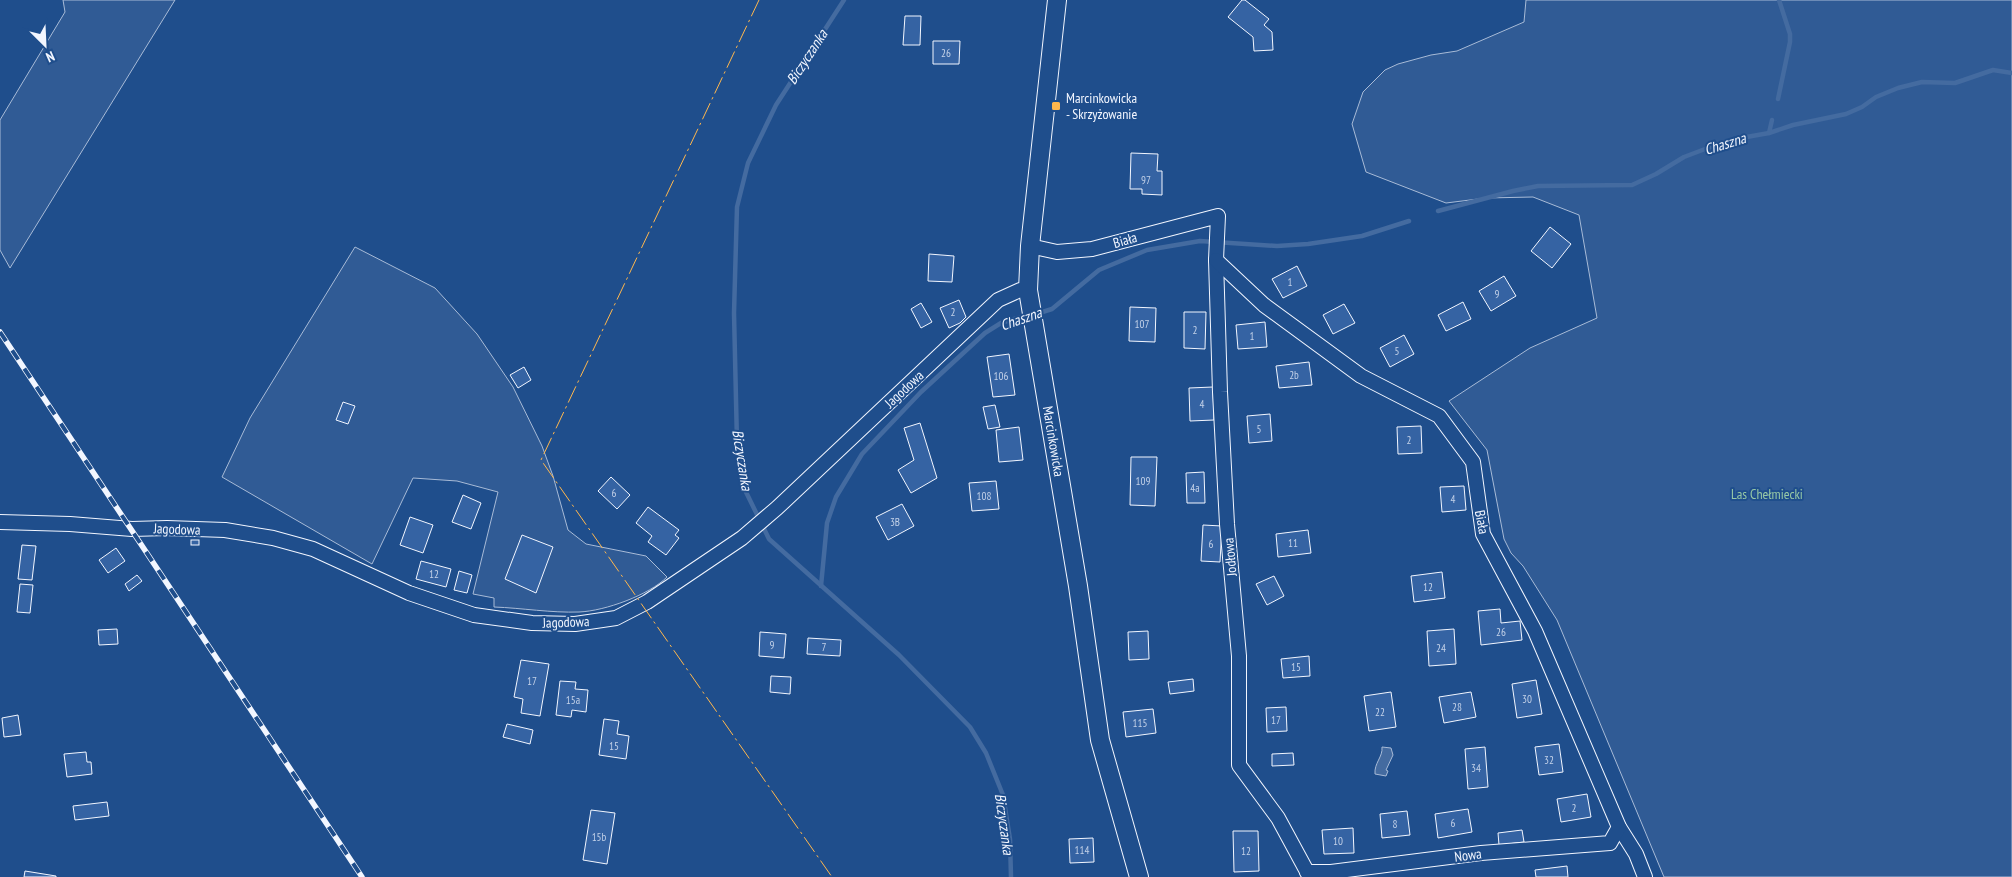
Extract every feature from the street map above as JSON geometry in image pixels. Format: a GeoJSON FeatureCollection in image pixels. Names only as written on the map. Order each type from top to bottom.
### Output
{"type":"FeatureCollection","features":[{"type":"Feature","properties":{"kind":"street","name":"Marcinkowicka"},"geometry":{"type":"LineString","coordinates":[[1057,0],[1030,246],[1030,297],[1078,586],[1100,740],[1139,877]]}},
{"type":"Feature","properties":{"kind":"street","name":"Biała"},"geometry":{"type":"LineString","coordinates":[[1030,246],[1057,252],[1092,249],[1218,216]]}},
{"type":"Feature","properties":{"kind":"street","name":"Jodłowa"},"geometry":{"type":"LineString","coordinates":[[1218,216],[1216,253],[1227,524],[1239,656],[1239,765],[1278,818],[1309,874]]}},
{"type":"Feature","properties":{"kind":"street","name":"Biała"},"geometry":{"type":"LineString","coordinates":[[1216,253],[1264,304],[1361,376],[1438,416],[1474,462],[1483,534],[1535,631],[1619,826],[1636,854],[1645,877]]}},
{"type":"Feature","properties":{"kind":"street","name":"Jagodowa"},"geometry":{"type":"LineString","coordinates":[[0,522],[70,524],[132,529],[225,530],[273,538],[313,549],[409,593],[474,615],[532,623],[566,624],[616,618],[647,602],[742,538],[777,508],[998,300],[1020,290],[1030,297]]}},
{"type":"Feature","properties":{"kind":"street","name":"Nowa"},"geometry":{"type":"LineString","coordinates":[[1309,874],[1482,853],[1610,843],[1619,826]]}},
{"type":"Feature","properties":{"kind":"green space"},"geometry":{"type":"Polygon","coordinates":[[[63,0],[175,0],[10,268],[0,250],[0,120],[65,12],[63,0]]]}},
{"type":"Feature","properties":{"kind":"green space","name":"Las Chełmiecki"},"geometry":{"type":"Polygon","coordinates":[[[1526,0],[2012,0],[2012,877],[1664,877],[1557,620],[1523,566],[1511,553],[1504,539],[1487,450],[1449,401],[1530,348],[1597,318],[1579,215],[1533,197],[1486,198],[1446,203],[1366,172],[1352,124],[1363,92],[1385,70],[1398,64],[1431,55],[1457,51],[1524,22],[1526,0]]]}},
{"type":"Feature","properties":{"kind":"green space"},"geometry":{"type":"Polygon","coordinates":[[[355,247],[435,288],[477,334],[513,387],[542,446],[553,476],[568,530],[586,544],[646,556],[667,577],[638,596],[590,611],[558,612],[494,607],[494,598],[473,594],[498,492],[457,481],[413,478],[372,564],[222,477],[250,418],[355,247]]]}},
{"type":"Feature","properties":{"kind":"shaded area"},"geometry":{"type":"Polygon","coordinates":[[[1382,747],[1391,748],[1393,755],[1386,770],[1388,771],[1386,776],[1375,774],[1382,747]]]}},
{"type":"Feature","properties":{"kind":"building"},"geometry":{"type":"Polygon","coordinates":[[[1242,0],[1245,0],[1269,19],[1264,25],[1272,32],[1273,50],[1254,51],[1253,37],[1228,17],[1242,0]]]}},
{"type":"Feature","properties":{"kind":"building"},"geometry":{"type":"Polygon","coordinates":[[[905,16],[921,16],[920,45],[903,45],[905,16]]]}},
{"type":"Feature","properties":{"kind":"building"},"geometry":{"type":"Polygon","coordinates":[[[933,41],[960,41],[959,64],[933,64],[933,41]]]}},
{"type":"Feature","properties":{"kind":"building"},"geometry":{"type":"Polygon","coordinates":[[[1131,153],[1158,154],[1157,171],[1162,171],[1162,195],[1142,194],[1142,189],[1130,189],[1131,153]]]}},
{"type":"Feature","properties":{"kind":"building"},"geometry":{"type":"Polygon","coordinates":[[[1550,227],[1571,244],[1552,268],[1531,251],[1550,227]]]}},
{"type":"Feature","properties":{"kind":"building"},"geometry":{"type":"Polygon","coordinates":[[[929,254],[954,256],[952,282],[928,281],[929,254]]]}},
{"type":"Feature","properties":{"kind":"building"},"geometry":{"type":"Polygon","coordinates":[[[1297,266],[1307,286],[1283,298],[1272,279],[1297,266]]]}},
{"type":"Feature","properties":{"kind":"building"},"geometry":{"type":"Polygon","coordinates":[[[1504,276],[1516,296],[1491,311],[1479,291],[1504,276]]]}},
{"type":"Feature","properties":{"kind":"building"},"geometry":{"type":"Polygon","coordinates":[[[959,300],[966,317],[960,323],[949,328],[940,308],[959,300]]]}},
{"type":"Feature","properties":{"kind":"building"},"geometry":{"type":"Polygon","coordinates":[[[1463,302],[1471,319],[1446,331],[1438,315],[1463,302]]]}},
{"type":"Feature","properties":{"kind":"building"},"geometry":{"type":"Polygon","coordinates":[[[921,303],[932,322],[921,328],[911,309],[921,303]]]}},
{"type":"Feature","properties":{"kind":"building"},"geometry":{"type":"Polygon","coordinates":[[[1344,304],[1355,323],[1333,334],[1323,315],[1344,304]]]}},
{"type":"Feature","properties":{"kind":"building"},"geometry":{"type":"Polygon","coordinates":[[[1130,307],[1156,308],[1155,342],[1129,341],[1130,307]]]}},
{"type":"Feature","properties":{"kind":"building"},"geometry":{"type":"Polygon","coordinates":[[[1184,312],[1206,312],[1205,349],[1184,348],[1184,312]]]}},
{"type":"Feature","properties":{"kind":"building"},"geometry":{"type":"Polygon","coordinates":[[[1265,322],[1267,347],[1238,349],[1236,325],[1265,322]]]}},
{"type":"Feature","properties":{"kind":"building"},"geometry":{"type":"Polygon","coordinates":[[[1404,335],[1414,354],[1390,367],[1380,348],[1404,335]]]}},
{"type":"Feature","properties":{"kind":"building"},"geometry":{"type":"Polygon","coordinates":[[[1009,354],[1015,395],[993,397],[987,357],[1009,354]]]}},
{"type":"Feature","properties":{"kind":"building"},"geometry":{"type":"Polygon","coordinates":[[[1309,362],[1312,385],[1279,388],[1276,366],[1309,362]]]}},
{"type":"Feature","properties":{"kind":"building"},"geometry":{"type":"Polygon","coordinates":[[[524,367],[531,380],[518,388],[510,375],[524,367]]]}},
{"type":"Feature","properties":{"kind":"building"},"geometry":{"type":"Polygon","coordinates":[[[1213,387],[1214,420],[1190,421],[1189,388],[1213,387]]]}},
{"type":"Feature","properties":{"kind":"building"},"geometry":{"type":"Polygon","coordinates":[[[343,402],[355,406],[348,424],[336,420],[343,402]]]}},
{"type":"Feature","properties":{"kind":"building"},"geometry":{"type":"Polygon","coordinates":[[[995,405],[1000,427],[988,429],[983,407],[995,405]]]}},
{"type":"Feature","properties":{"kind":"building"},"geometry":{"type":"Polygon","coordinates":[[[1270,414],[1272,441],[1249,443],[1247,416],[1270,414]]]}},
{"type":"Feature","properties":{"kind":"building"},"geometry":{"type":"Polygon","coordinates":[[[920,423],[937,478],[911,493],[898,470],[914,460],[904,428],[920,423]]]}},
{"type":"Feature","properties":{"kind":"building"},"geometry":{"type":"Polygon","coordinates":[[[1421,426],[1422,453],[1398,454],[1397,427],[1421,426]]]}},
{"type":"Feature","properties":{"kind":"building"},"geometry":{"type":"Polygon","coordinates":[[[1019,427],[1023,460],[999,462],[996,430],[1019,427]]]}},
{"type":"Feature","properties":{"kind":"building"},"geometry":{"type":"Polygon","coordinates":[[[1131,457],[1157,457],[1155,506],[1130,505],[1131,457]]]}},
{"type":"Feature","properties":{"kind":"building"},"geometry":{"type":"Polygon","coordinates":[[[1204,472],[1205,503],[1187,503],[1186,473],[1204,472]]]}},
{"type":"Feature","properties":{"kind":"building"},"geometry":{"type":"Polygon","coordinates":[[[611,477],[630,495],[617,509],[598,491],[611,477]]]}},
{"type":"Feature","properties":{"kind":"building"},"geometry":{"type":"Polygon","coordinates":[[[996,481],[999,509],[972,511],[969,483],[996,481]]]}},
{"type":"Feature","properties":{"kind":"building"},"geometry":{"type":"Polygon","coordinates":[[[1464,486],[1466,510],[1442,512],[1440,487],[1464,486]]]}},
{"type":"Feature","properties":{"kind":"building"},"geometry":{"type":"Polygon","coordinates":[[[463,495],[481,503],[471,529],[452,522],[463,495]]]}},
{"type":"Feature","properties":{"kind":"building"},"geometry":{"type":"Polygon","coordinates":[[[902,504],[914,526],[888,540],[876,517],[902,504]]]}},
{"type":"Feature","properties":{"kind":"building"},"geometry":{"type":"Polygon","coordinates":[[[648,507],[679,530],[675,535],[679,538],[666,555],[648,542],[652,536],[636,523],[648,507]]]}},
{"type":"Feature","properties":{"kind":"building"},"geometry":{"type":"Polygon","coordinates":[[[410,517],[433,525],[423,553],[400,545],[410,517]]]}},
{"type":"Feature","properties":{"kind":"building"},"geometry":{"type":"Polygon","coordinates":[[[1203,525],[1222,526],[1220,562],[1201,561],[1203,525]]]}},
{"type":"Feature","properties":{"kind":"building"},"geometry":{"type":"Polygon","coordinates":[[[1308,530],[1311,553],[1278,557],[1276,534],[1308,530]]]}},
{"type":"Feature","properties":{"kind":"building"},"geometry":{"type":"Polygon","coordinates":[[[522,535],[553,547],[536,593],[505,579],[522,535]]]}},
{"type":"Feature","properties":{"kind":"building"},"geometry":{"type":"Polygon","coordinates":[[[191,540],[199,540],[199,545],[191,545],[191,540]]]}},
{"type":"Feature","properties":{"kind":"building"},"geometry":{"type":"Polygon","coordinates":[[[22,545],[36,546],[32,580],[18,579],[22,545]]]}},
{"type":"Feature","properties":{"kind":"building"},"geometry":{"type":"Polygon","coordinates":[[[116,548],[125,561],[108,573],[99,560],[116,548]]]}},
{"type":"Feature","properties":{"kind":"building"},"geometry":{"type":"Polygon","coordinates":[[[421,561],[451,569],[446,587],[416,579],[421,561]]]}},
{"type":"Feature","properties":{"kind":"building"},"geometry":{"type":"Polygon","coordinates":[[[459,571],[472,575],[467,593],[454,590],[459,571]]]}},
{"type":"Feature","properties":{"kind":"building"},"geometry":{"type":"Polygon","coordinates":[[[1442,572],[1445,598],[1414,602],[1411,576],[1442,572]]]}},
{"type":"Feature","properties":{"kind":"building"},"geometry":{"type":"Polygon","coordinates":[[[137,575],[142,581],[129,591],[125,584],[137,575]]]}},
{"type":"Feature","properties":{"kind":"building"},"geometry":{"type":"Polygon","coordinates":[[[1274,576],[1284,596],[1267,605],[1256,584],[1274,576]]]}},
{"type":"Feature","properties":{"kind":"building"},"geometry":{"type":"Polygon","coordinates":[[[20,584],[33,585],[30,613],[17,612],[20,584]]]}},
{"type":"Feature","properties":{"kind":"building"},"geometry":{"type":"Polygon","coordinates":[[[1500,609],[1501,623],[1520,621],[1522,640],[1481,645],[1478,611],[1500,609]]]}},
{"type":"Feature","properties":{"kind":"building"},"geometry":{"type":"Polygon","coordinates":[[[117,629],[118,644],[99,645],[98,630],[117,629]]]}},
{"type":"Feature","properties":{"kind":"building"},"geometry":{"type":"Polygon","coordinates":[[[1454,629],[1456,664],[1429,666],[1427,631],[1454,629]]]}},
{"type":"Feature","properties":{"kind":"building"},"geometry":{"type":"Polygon","coordinates":[[[1148,631],[1149,659],[1129,660],[1128,632],[1148,631]]]}},
{"type":"Feature","properties":{"kind":"building"},"geometry":{"type":"Polygon","coordinates":[[[760,632],[786,634],[784,658],[759,656],[760,632]]]}},
{"type":"Feature","properties":{"kind":"building"},"geometry":{"type":"Polygon","coordinates":[[[808,638],[841,640],[840,656],[807,654],[808,638]]]}},
{"type":"Feature","properties":{"kind":"building"},"geometry":{"type":"Polygon","coordinates":[[[1309,656],[1310,676],[1283,678],[1281,659],[1309,656]]]}},
{"type":"Feature","properties":{"kind":"building"},"geometry":{"type":"Polygon","coordinates":[[[521,660],[549,664],[540,716],[521,713],[523,699],[514,697],[521,660]]]}},
{"type":"Feature","properties":{"kind":"building"},"geometry":{"type":"Polygon","coordinates":[[[771,676],[791,677],[790,694],[770,692],[771,676]]]}},
{"type":"Feature","properties":{"kind":"building"},"geometry":{"type":"Polygon","coordinates":[[[1193,679],[1194,691],[1170,694],[1168,682],[1193,679]]]}},
{"type":"Feature","properties":{"kind":"building"},"geometry":{"type":"Polygon","coordinates":[[[1536,680],[1542,714],[1517,718],[1512,684],[1536,680]]]}},
{"type":"Feature","properties":{"kind":"building"},"geometry":{"type":"Polygon","coordinates":[[[560,681],[576,682],[575,689],[588,690],[586,712],[572,710],[571,717],[556,715],[560,681]]]}},
{"type":"Feature","properties":{"kind":"building"},"geometry":{"type":"Polygon","coordinates":[[[1391,692],[1396,727],[1369,731],[1364,696],[1391,692]]]}},
{"type":"Feature","properties":{"kind":"building"},"geometry":{"type":"Polygon","coordinates":[[[1471,692],[1476,717],[1444,723],[1439,697],[1471,692]]]}},
{"type":"Feature","properties":{"kind":"building"},"geometry":{"type":"Polygon","coordinates":[[[1286,707],[1287,731],[1267,732],[1266,708],[1286,707]]]}},
{"type":"Feature","properties":{"kind":"building"},"geometry":{"type":"Polygon","coordinates":[[[1153,709],[1156,733],[1126,737],[1123,712],[1153,709]]]}},
{"type":"Feature","properties":{"kind":"building"},"geometry":{"type":"Polygon","coordinates":[[[18,715],[21,735],[4,737],[2,718],[18,715]]]}},
{"type":"Feature","properties":{"kind":"building"},"geometry":{"type":"Polygon","coordinates":[[[604,719],[619,721],[617,734],[629,736],[626,759],[599,755],[604,719]]]}},
{"type":"Feature","properties":{"kind":"building"},"geometry":{"type":"Polygon","coordinates":[[[507,724],[533,730],[530,744],[503,737],[507,724]]]}},
{"type":"Feature","properties":{"kind":"building"},"geometry":{"type":"Polygon","coordinates":[[[1559,744],[1563,772],[1539,775],[1535,747],[1559,744]]]}},
{"type":"Feature","properties":{"kind":"building"},"geometry":{"type":"Polygon","coordinates":[[[1485,747],[1488,787],[1468,789],[1465,749],[1485,747]]]}},
{"type":"Feature","properties":{"kind":"building"},"geometry":{"type":"Polygon","coordinates":[[[86,752],[87,762],[91,762],[92,774],[67,777],[64,754],[86,752]]]}},
{"type":"Feature","properties":{"kind":"building"},"geometry":{"type":"Polygon","coordinates":[[[1293,753],[1294,765],[1272,766],[1272,754],[1293,753]]]}},
{"type":"Feature","properties":{"kind":"building"},"geometry":{"type":"Polygon","coordinates":[[[1587,794],[1591,817],[1561,822],[1557,799],[1587,794]]]}},
{"type":"Feature","properties":{"kind":"building"},"geometry":{"type":"Polygon","coordinates":[[[107,802],[109,816],[75,820],[73,806],[107,802]]]}},
{"type":"Feature","properties":{"kind":"building"},"geometry":{"type":"Polygon","coordinates":[[[1468,809],[1472,832],[1438,838],[1435,814],[1468,809]]]}},
{"type":"Feature","properties":{"kind":"building"},"geometry":{"type":"Polygon","coordinates":[[[591,810],[615,813],[607,864],[583,860],[591,810]]]}},
{"type":"Feature","properties":{"kind":"building"},"geometry":{"type":"Polygon","coordinates":[[[1407,811],[1410,835],[1382,838],[1380,814],[1407,811]]]}},
{"type":"Feature","properties":{"kind":"building"},"geometry":{"type":"Polygon","coordinates":[[[1353,828],[1354,853],[1324,854],[1322,830],[1353,828]]]}},
{"type":"Feature","properties":{"kind":"building"},"geometry":{"type":"Polygon","coordinates":[[[1522,830],[1524,842],[1499,845],[1498,833],[1522,830]]]}},
{"type":"Feature","properties":{"kind":"building"},"geometry":{"type":"Polygon","coordinates":[[[1233,831],[1258,831],[1259,871],[1234,872],[1233,831]]]}},
{"type":"Feature","properties":{"kind":"building"},"geometry":{"type":"Polygon","coordinates":[[[1093,838],[1094,862],[1070,863],[1069,839],[1093,838]]]}},
{"type":"Feature","properties":{"kind":"building"},"geometry":{"type":"Polygon","coordinates":[[[1567,866],[1568,877],[1536,877],[1535,870],[1567,866]]]}},
{"type":"Feature","properties":{"kind":"building"},"geometry":{"type":"Polygon","coordinates":[[[25,871],[56,876],[56,877],[24,877],[25,871]]]}},
{"type":"Feature","properties":{"kind":"waterway","name":"Biczyczanka"},"geometry":{"type":"LineString","coordinates":[[844,0],[776,105],[748,163],[737,207],[734,313],[737,443],[746,492],[769,539],[899,655],[970,727],[986,753],[1003,795],[1010,839],[1011,877]]}},
{"type":"Feature","properties":{"kind":"waterway"},"geometry":{"type":"LineString","coordinates":[[1778,99],[1790,42],[1790,34],[1779,0]]}},
{"type":"Feature","properties":{"kind":"waterway","name":"Chaszna"},"geometry":{"type":"LineString","coordinates":[[1438,211],[1538,186],[1632,185],[1656,174],[1684,157],[1713,146],[1769,133],[1793,125],[1846,114],[1862,107],[1876,97],[1898,88],[1922,82],[1955,83],[1993,70],[2012,73]]}},
{"type":"Feature","properties":{"kind":"waterway"},"geometry":{"type":"LineString","coordinates":[[1769,133],[1772,120]]}},
{"type":"Feature","properties":{"kind":"waterway","name":"Chaszna"},"geometry":{"type":"LineString","coordinates":[[1036,314],[1052,309],[1099,270],[1147,250],[1200,241],[1277,246],[1308,244],[1362,236],[1409,221]]}},
{"type":"Feature","properties":{"kind":"waterway","name":"Chaszna"},"geometry":{"type":"LineString","coordinates":[[821,586],[827,523],[836,497],[862,454],[921,392],[985,333],[1001,323],[1028,315]]}},
{"type":"Feature","properties":{"kind":"railway"},"geometry":{"type":"LineString","coordinates":[[0,332],[362,877]]}},
{"type":"Feature","properties":{"kind":"power"},"geometry":{"type":"LineString","coordinates":[[759,0],[541,460],[832,877]]}},
{"type":"Feature","properties":{"kind":"place","name":"Marcinkowicka - Skrzyżowanie"},"geometry":{"type":"Point","coordinates":[1056,106]}}]}
